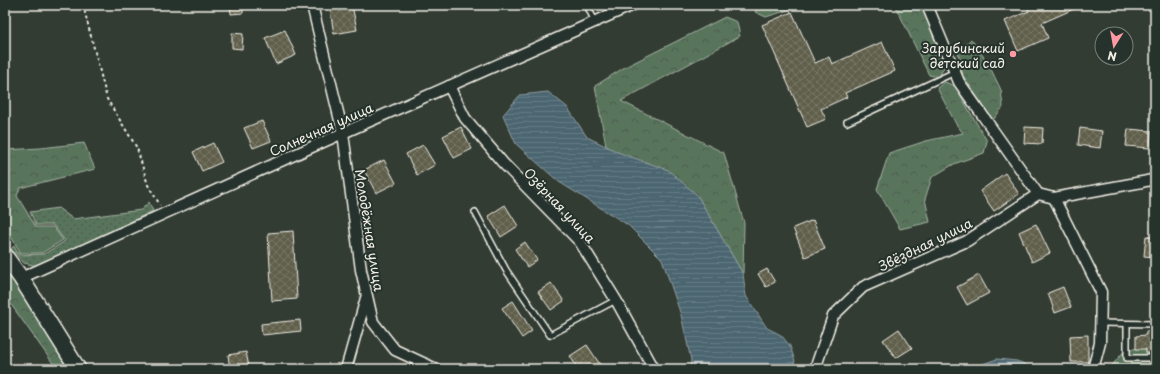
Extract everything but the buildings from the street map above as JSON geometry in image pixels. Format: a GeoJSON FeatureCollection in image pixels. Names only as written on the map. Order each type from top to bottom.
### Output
{"type":"FeatureCollection","features":[{"type":"Feature","properties":{"kind":"main road"},"geometry":{"type":"LineString","coordinates":[[5,256],[21,278],[78,369]]}},
{"type":"Feature","properties":{"kind":"street","name":"Молодёжная улица"},"geometry":{"type":"LineString","coordinates":[[312,5],[343,133],[361,270],[373,322],[395,350],[436,369]]}},
{"type":"Feature","properties":{"kind":"street","name":"Солнечная улица"},"geometry":{"type":"LineString","coordinates":[[21,278],[343,133],[633,5]]}},
{"type":"Feature","properties":{"kind":"street"},"geometry":{"type":"LineString","coordinates":[[927,5],[959,82],[1038,194],[1054,198],[1155,179]]}},
{"type":"Feature","properties":{"kind":"street","name":"Озёрная улица"},"geometry":{"type":"LineString","coordinates":[[449,86],[465,118],[484,141],[503,163],[580,242],[616,300],[654,369]]}},
{"type":"Feature","properties":{"kind":"street","name":"Звёздная улица"},"geometry":{"type":"LineString","coordinates":[[815,369],[833,316],[863,288],[967,240],[1038,194]]}},
{"type":"Feature","properties":{"kind":"street"},"geometry":{"type":"LineString","coordinates":[[1054,198],[1101,292],[1100,343],[1093,369]]}},
{"type":"Feature","properties":{"kind":"street"},"geometry":{"type":"LineString","coordinates":[[346,369],[349,363],[367,296]]}},
{"type":"Feature","properties":{"kind":"lane"},"geometry":{"type":"LineString","coordinates":[[587,5],[595,22]]}},
{"type":"Feature","properties":{"kind":"lane"},"geometry":{"type":"LineString","coordinates":[[847,122],[955,72]]}},
{"type":"Feature","properties":{"kind":"lane"},"geometry":{"type":"LineString","coordinates":[[474,212],[506,270],[550,335],[616,300]]}},
{"type":"Feature","properties":{"kind":"lane"},"geometry":{"type":"LineString","coordinates":[[1100,324],[1155,324]]}},
{"type":"Feature","properties":{"kind":"lane"},"geometry":{"type":"LineString","coordinates":[[1127,324],[1127,358],[1155,358]]}},
{"type":"Feature","properties":{"kind":"path"},"geometry":{"type":"LineString","coordinates":[[83,5],[107,100],[137,148],[148,185],[164,213]]}},
{"type":"Feature","properties":{"kind":"green space"},"geometry":{"type":"Polygon","coordinates":[[[758,5],[804,5],[766,17],[755,12],[758,5]]]}},
{"type":"Feature","properties":{"kind":"green space"},"geometry":{"type":"Polygon","coordinates":[[[895,5],[921,5],[945,65],[939,77],[929,75],[895,5]]]}},
{"type":"Feature","properties":{"kind":"green space"},"geometry":{"type":"Polygon","coordinates":[[[725,17],[737,22],[740,36],[621,101],[724,153],[744,223],[743,274],[697,195],[606,146],[595,86],[625,67],[725,17]]]}},
{"type":"Feature","properties":{"kind":"green space"},"geometry":{"type":"Polygon","coordinates":[[[971,39],[988,63],[1001,90],[1003,107],[993,120],[963,76],[958,52],[971,39]]]}},
{"type":"Feature","properties":{"kind":"green space"},"geometry":{"type":"Polygon","coordinates":[[[945,82],[955,86],[987,141],[984,153],[954,164],[932,177],[925,199],[930,222],[900,229],[877,189],[889,153],[926,141],[963,133],[956,124],[937,88],[945,82]]]}},
{"type":"Feature","properties":{"kind":"green space"},"geometry":{"type":"Polygon","coordinates":[[[84,143],[95,169],[20,188],[17,196],[36,227],[53,227],[63,240],[42,253],[21,253],[5,227],[5,150],[84,143]]]}},
{"type":"Feature","properties":{"kind":"green space"},"geometry":{"type":"Polygon","coordinates":[[[149,202],[153,211],[37,266],[24,263],[11,249],[14,246],[19,255],[44,254],[65,241],[53,225],[36,225],[30,212],[58,208],[73,219],[141,210],[149,202]]]}},
{"type":"Feature","properties":{"kind":"green space"},"geometry":{"type":"Polygon","coordinates":[[[5,268],[69,369],[57,369],[5,296],[5,268]]]}},
{"type":"Feature","properties":{"kind":"green space"},"geometry":{"type":"Polygon","coordinates":[[[1155,346],[1155,369],[1109,369],[1125,350],[1155,346]]]}},
{"type":"Feature","properties":{"kind":"water"},"geometry":{"type":"Polygon","coordinates":[[[548,92],[567,107],[587,137],[620,153],[668,170],[697,195],[743,274],[746,296],[767,328],[781,335],[790,346],[795,361],[792,369],[690,369],[691,360],[681,315],[662,259],[628,225],[559,182],[516,144],[503,115],[520,95],[548,92]]]}},
{"type":"Feature","properties":{"kind":"water"},"geometry":{"type":"Polygon","coordinates":[[[997,359],[1017,361],[1035,369],[968,369],[997,359]]]}},
{"type":"Feature","properties":{"kind":"place","name":"Зарубинский детский сад"},"geometry":{"type":"Point","coordinates":[1013,54]}}]}
